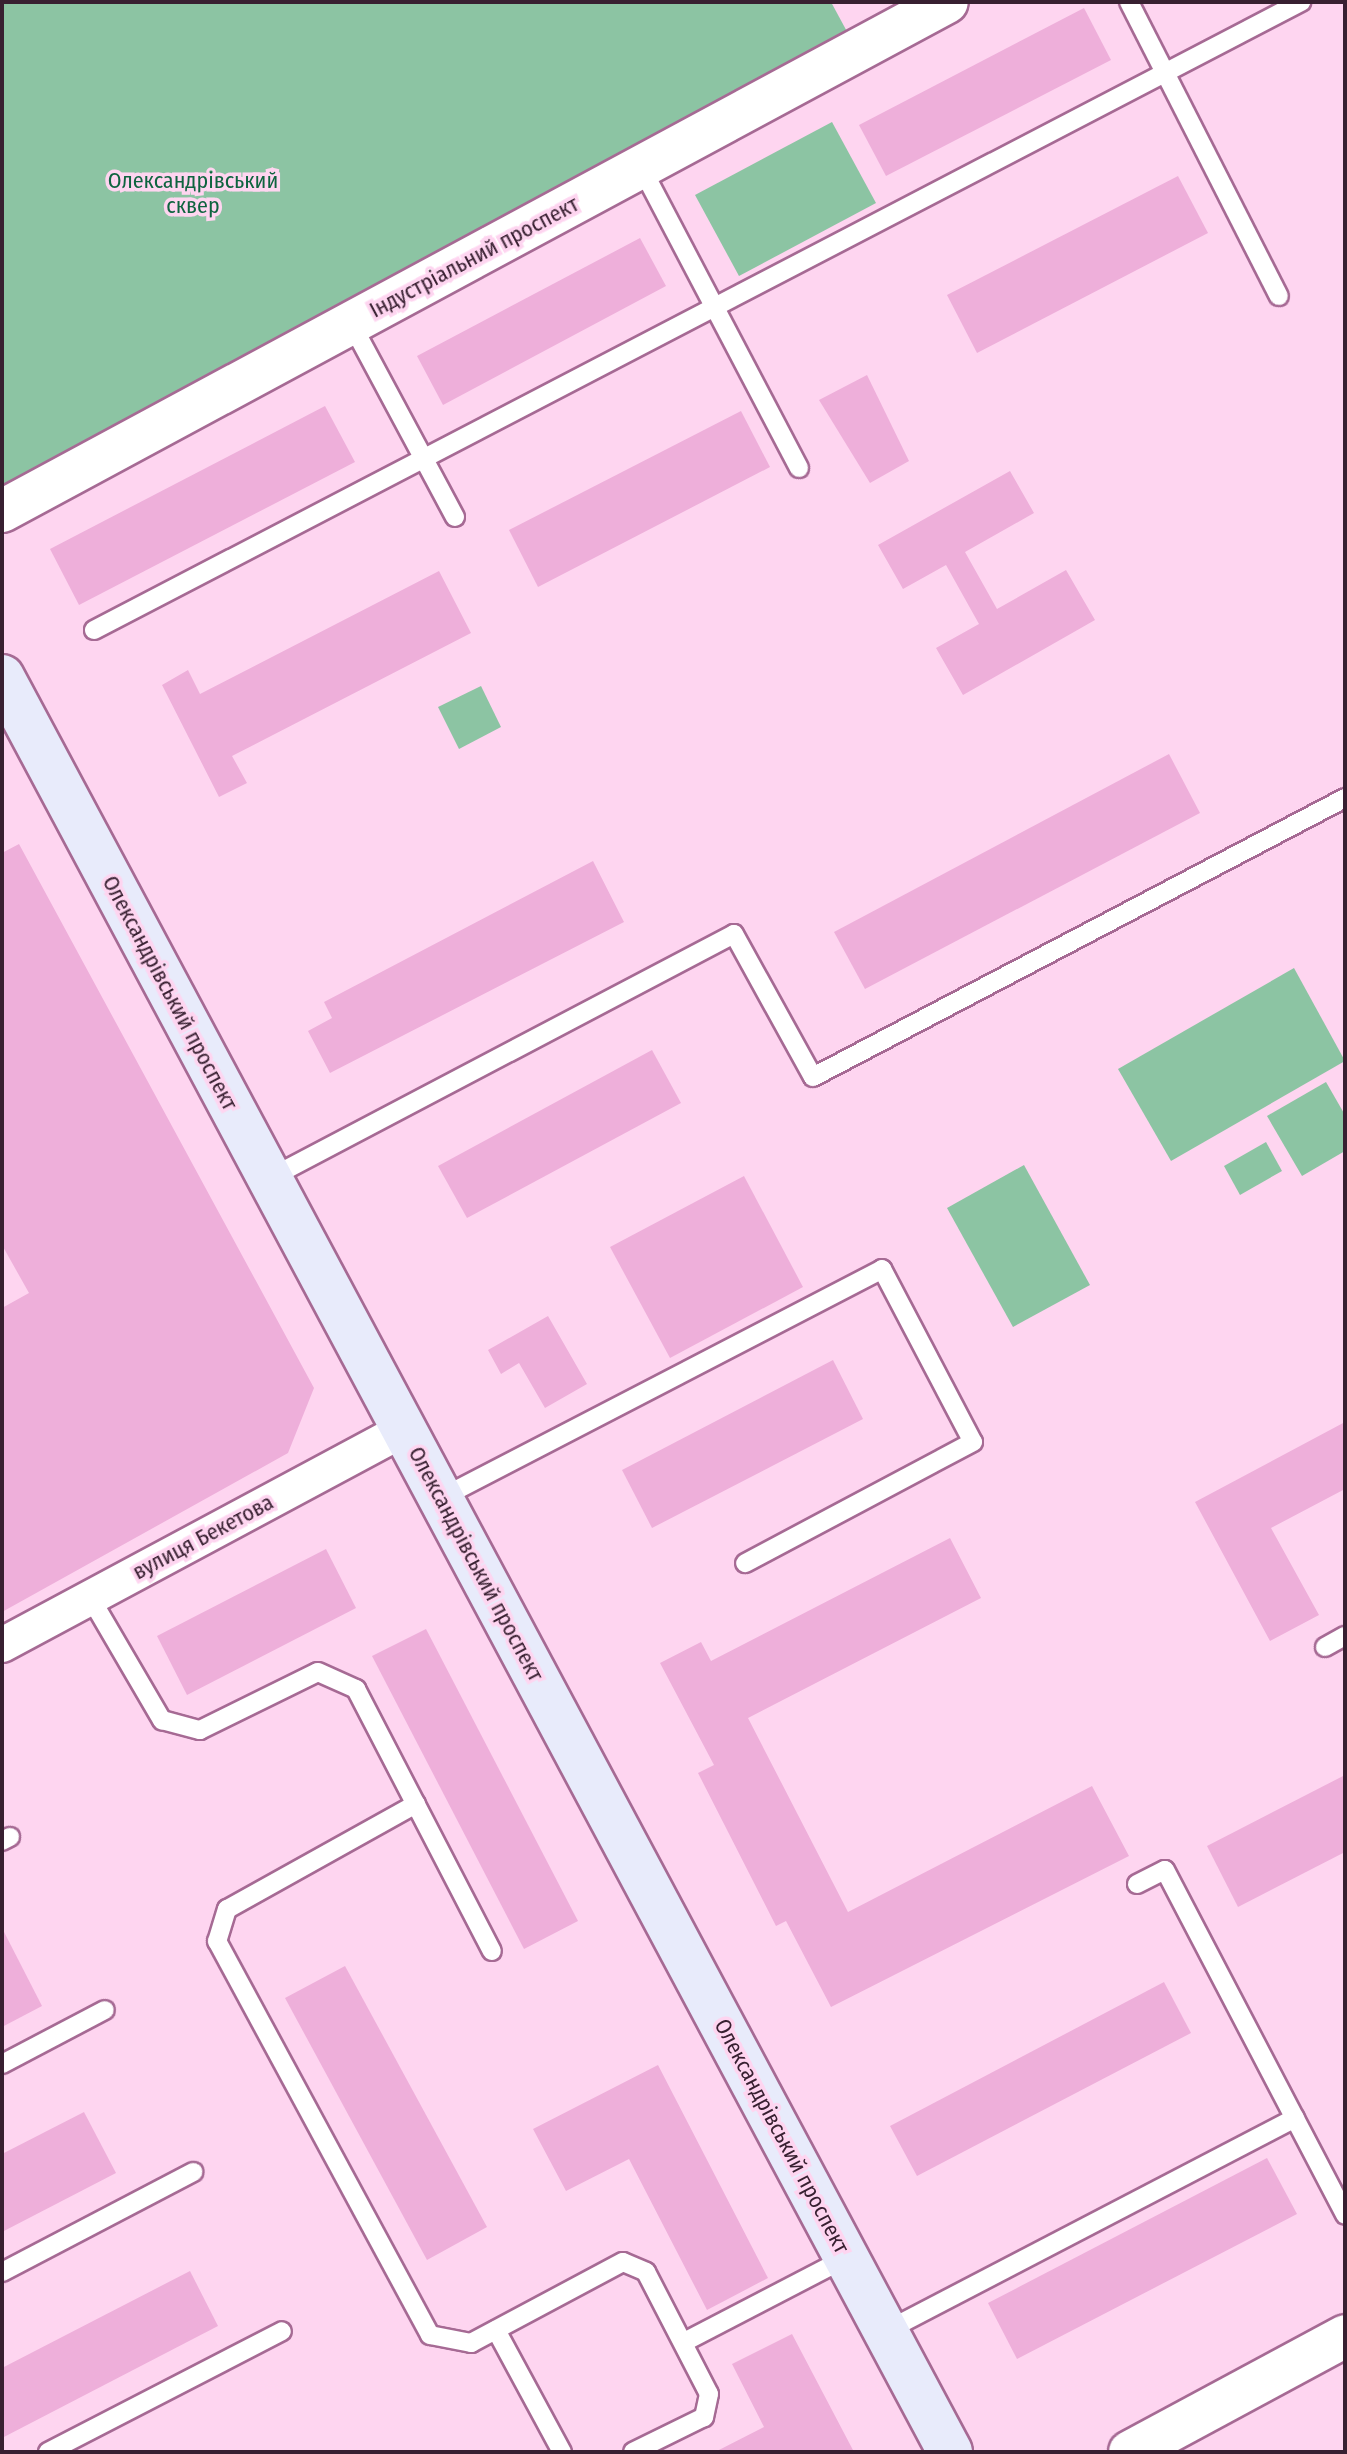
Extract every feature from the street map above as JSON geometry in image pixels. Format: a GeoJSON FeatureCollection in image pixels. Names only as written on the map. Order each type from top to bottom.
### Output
{"type":"FeatureCollection","features":[{"type":"Feature","properties":{"kind":"main road","name":"Олександрівський проспект"},"geometry":{"type":"LineString","coordinates":[[2,677],[950,2452]]}},
{"type":"Feature","properties":{"kind":"street","name":"Індустріальний проспект"},"geometry":{"type":"LineString","coordinates":[[2,511],[947,2]]}},
{"type":"Feature","properties":{"kind":"street","name":"вулиця Бекетова"},"geometry":{"type":"LineString","coordinates":[[2,1645],[404,1429]]}},
{"type":"Feature","properties":{"kind":"street"},"geometry":{"type":"LineString","coordinates":[[1130,2452],[1345,2336]]}},
{"type":"Feature","properties":{"kind":"lane"},"geometry":{"type":"LineString","coordinates":[[1129,2],[1279,296]]}},
{"type":"Feature","properties":{"kind":"lane"},"geometry":{"type":"LineString","coordinates":[[94,630],[1301,2]]}},
{"type":"Feature","properties":{"kind":"lane"},"geometry":{"type":"LineString","coordinates":[[641,167],[799,468]]}},
{"type":"Feature","properties":{"kind":"lane"},"geometry":{"type":"LineString","coordinates":[[351,323],[455,517]]}},
{"type":"Feature","properties":{"kind":"lane"},"geometry":{"type":"LineString","coordinates":[[270,1178],[734,934],[813,1077],[1345,798]]}},
{"type":"Feature","properties":{"kind":"lane"},"geometry":{"type":"LineString","coordinates":[[441,1498],[882,1269],[973,1442],[745,1563]]}},
{"type":"Feature","properties":{"kind":"lane"},"geometry":{"type":"LineString","coordinates":[[90,1597],[162,1720],[200,1730],[318,1672],[356,1689],[492,1951]]}},
{"type":"Feature","properties":{"kind":"lane"},"geometry":{"type":"LineString","coordinates":[[1325,1647],[1345,1636]]}},
{"type":"Feature","properties":{"kind":"lane"},"geometry":{"type":"LineString","coordinates":[[416,1804],[227,1909],[217,1941],[430,2335],[471,2343],[623,2262],[646,2272],[709,2394],[704,2417],[633,2452]]}},
{"type":"Feature","properties":{"kind":"lane"},"geometry":{"type":"LineString","coordinates":[[1137,1884],[1165,1870],[1345,2215]]}},
{"type":"Feature","properties":{"kind":"lane"},"geometry":{"type":"LineString","coordinates":[[2,2064],[105,2010]]}},
{"type":"Feature","properties":{"kind":"lane"},"geometry":{"type":"LineString","coordinates":[[886,2331],[1295,2118]]}},
{"type":"Feature","properties":{"kind":"lane"},"geometry":{"type":"LineString","coordinates":[[2,2272],[193,2172]]}},
{"type":"Feature","properties":{"kind":"lane"},"geometry":{"type":"LineString","coordinates":[[684,2342],[846,2258]]}},
{"type":"Feature","properties":{"kind":"lane"},"geometry":{"type":"LineString","coordinates":[[496,2330],[562,2452]]}},
{"type":"Feature","properties":{"kind":"lane"},"geometry":{"type":"LineString","coordinates":[[48,2452],[282,2331]]}},
{"type":"Feature","properties":{"kind":"green space","name":"Олександрівський сквер"},"geometry":{"type":"Polygon","coordinates":[[[2,2],[831,2],[857,50],[2,511],[2,2]]]}},
{"type":"Feature","properties":{"kind":"green space"},"geometry":{"type":"Polygon","coordinates":[[[832,122],[876,203],[739,276],[695,195],[832,122]]]}},
{"type":"Feature","properties":{"kind":"green space"},"geometry":{"type":"Polygon","coordinates":[[[481,686],[501,727],[459,749],[438,707],[481,686]]]}},
{"type":"Feature","properties":{"kind":"green space"},"geometry":{"type":"Polygon","coordinates":[[[1294,968],[1345,1061],[1171,1161],[1118,1069],[1294,968]]]}},
{"type":"Feature","properties":{"kind":"green space"},"geometry":{"type":"Polygon","coordinates":[[[1326,1082],[1345,1115],[1345,1151],[1302,1176],[1267,1116],[1326,1082]]]}},
{"type":"Feature","properties":{"kind":"green space"},"geometry":{"type":"Polygon","coordinates":[[[1266,1142],[1282,1171],[1240,1195],[1224,1166],[1266,1142]]]}},
{"type":"Feature","properties":{"kind":"green space"},"geometry":{"type":"Polygon","coordinates":[[[1024,1165],[1090,1285],[1013,1327],[947,1208],[1024,1165]]]}},
{"type":"Feature","properties":{"kind":"building"},"geometry":{"type":"Polygon","coordinates":[[[1084,8],[1111,60],[886,176],[859,125],[1084,8]]]}},
{"type":"Feature","properties":{"kind":"building"},"geometry":{"type":"Polygon","coordinates":[[[1178,176],[1208,233],[977,353],[947,295],[1178,176]]]}},
{"type":"Feature","properties":{"kind":"building"},"geometry":{"type":"Polygon","coordinates":[[[640,238],[666,286],[443,405],[417,356],[640,238]]]}},
{"type":"Feature","properties":{"kind":"building"},"geometry":{"type":"Polygon","coordinates":[[[867,375],[909,461],[870,483],[819,400],[867,375]]]}},
{"type":"Feature","properties":{"kind":"building"},"geometry":{"type":"Polygon","coordinates":[[[325,406],[355,462],[79,605],[50,549],[325,406]]]}},
{"type":"Feature","properties":{"kind":"building"},"geometry":{"type":"Polygon","coordinates":[[[741,411],[770,467],[538,587],[509,530],[741,411]]]}},
{"type":"Feature","properties":{"kind":"building"},"geometry":{"type":"Polygon","coordinates":[[[1010,471],[1034,513],[965,552],[997,609],[1066,570],[1095,620],[963,695],[936,648],[979,624],[946,565],[903,589],[878,545],[1010,471]]]}},
{"type":"Feature","properties":{"kind":"building"},"geometry":{"type":"Polygon","coordinates":[[[439,571],[471,633],[232,756],[247,783],[219,797],[162,685],[188,670],[200,694],[439,571]]]}},
{"type":"Feature","properties":{"kind":"building"},"geometry":{"type":"Polygon","coordinates":[[[1169,754],[1200,813],[865,989],[834,932],[1169,754]]]}},
{"type":"Feature","properties":{"kind":"building"},"geometry":{"type":"Polygon","coordinates":[[[19,844],[314,1388],[288,1453],[2,1612],[2,1308],[29,1293],[2,1245],[2,853],[19,844]]]}},
{"type":"Feature","properties":{"kind":"building"},"geometry":{"type":"Polygon","coordinates":[[[593,861],[624,922],[330,1073],[308,1031],[332,1018],[324,1002],[593,861]]]}},
{"type":"Feature","properties":{"kind":"building"},"geometry":{"type":"Polygon","coordinates":[[[652,1050],[681,1103],[467,1218],[438,1166],[652,1050]]]}},
{"type":"Feature","properties":{"kind":"building"},"geometry":{"type":"Polygon","coordinates":[[[744,1176],[803,1287],[670,1358],[610,1247],[744,1176]]]}},
{"type":"Feature","properties":{"kind":"building"},"geometry":{"type":"Polygon","coordinates":[[[548,1316],[587,1384],[545,1408],[519,1363],[501,1374],[488,1350],[548,1316]]]}},
{"type":"Feature","properties":{"kind":"building"},"geometry":{"type":"Polygon","coordinates":[[[833,1360],[863,1419],[652,1528],[622,1470],[833,1360]]]}},
{"type":"Feature","properties":{"kind":"building"},"geometry":{"type":"Polygon","coordinates":[[[1345,1422],[1345,1489],[1271,1528],[1319,1615],[1270,1641],[1195,1502],[1345,1422]]]}},
{"type":"Feature","properties":{"kind":"building"},"geometry":{"type":"Polygon","coordinates":[[[950,1538],[981,1598],[748,1718],[848,1912],[1092,1786],[1129,1856],[831,2007],[786,1921],[776,1926],[698,1773],[714,1765],[660,1663],[701,1642],[711,1661],[950,1538]]]}},
{"type":"Feature","properties":{"kind":"building"},"geometry":{"type":"Polygon","coordinates":[[[326,1549],[356,1608],[187,1695],[157,1636],[326,1549]]]}},
{"type":"Feature","properties":{"kind":"building"},"geometry":{"type":"Polygon","coordinates":[[[426,1629],[578,1921],[524,1949],[372,1656],[426,1629]]]}},
{"type":"Feature","properties":{"kind":"building"},"geometry":{"type":"Polygon","coordinates":[[[1345,1775],[1345,1852],[1238,1907],[1207,1846],[1345,1775]]]}},
{"type":"Feature","properties":{"kind":"building"},"geometry":{"type":"Polygon","coordinates":[[[2,1928],[42,2006],[2,2027],[2,1928]]]}},
{"type":"Feature","properties":{"kind":"building"},"geometry":{"type":"Polygon","coordinates":[[[345,1966],[487,2227],[427,2260],[285,1998],[345,1966]]]}},
{"type":"Feature","properties":{"kind":"building"},"geometry":{"type":"Polygon","coordinates":[[[1164,1982],[1191,2033],[917,2176],[890,2126],[1164,1982]]]}},
{"type":"Feature","properties":{"kind":"building"},"geometry":{"type":"Polygon","coordinates":[[[658,2065],[768,2278],[707,2310],[629,2159],[566,2191],[533,2129],[658,2065]]]}},
{"type":"Feature","properties":{"kind":"building"},"geometry":{"type":"Polygon","coordinates":[[[84,2112],[116,2173],[2,2232],[2,2154],[84,2112]]]}},
{"type":"Feature","properties":{"kind":"building"},"geometry":{"type":"Polygon","coordinates":[[[1267,2158],[1297,2214],[1017,2359],[988,2303],[1267,2158]]]}},
{"type":"Feature","properties":{"kind":"building"},"geometry":{"type":"Polygon","coordinates":[[[190,2271],[218,2326],[2,2438],[2,2368],[190,2271]]]}},
{"type":"Feature","properties":{"kind":"building"},"geometry":{"type":"Polygon","coordinates":[[[792,2334],[854,2452],[715,2452],[764,2427],[732,2364],[792,2334]]]}}]}
